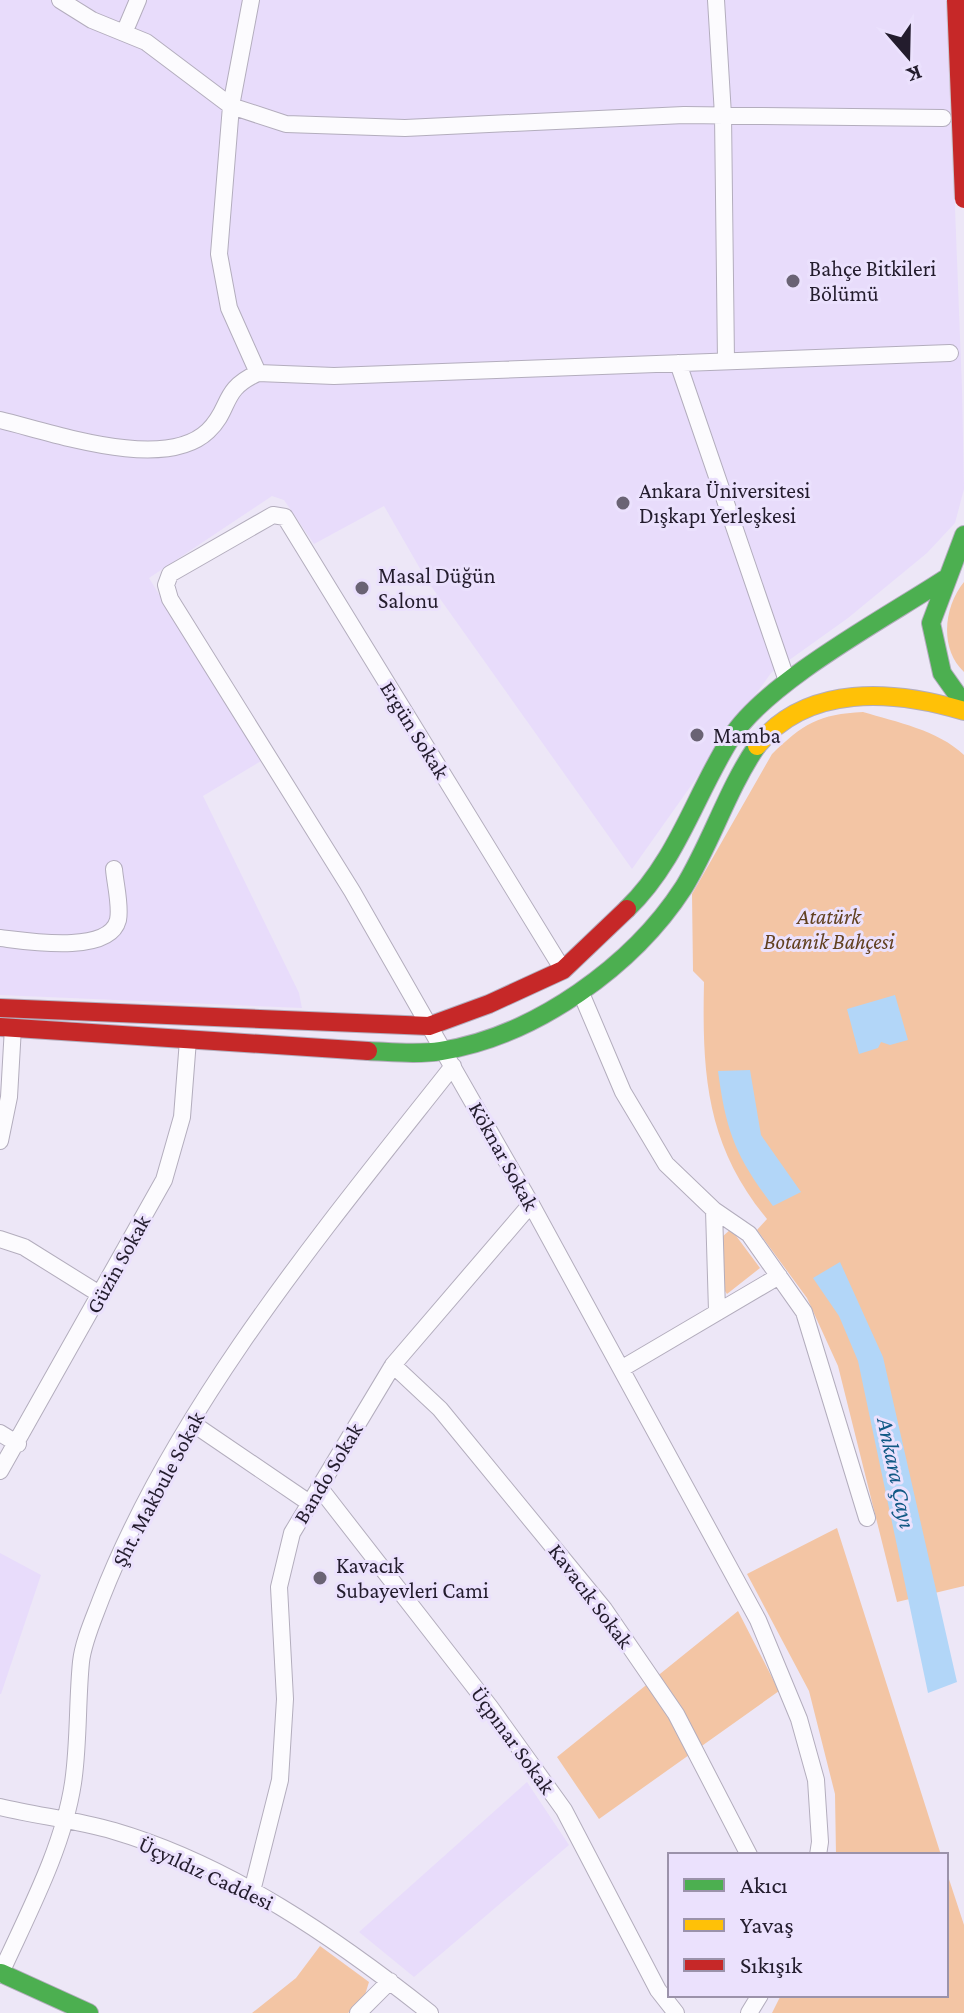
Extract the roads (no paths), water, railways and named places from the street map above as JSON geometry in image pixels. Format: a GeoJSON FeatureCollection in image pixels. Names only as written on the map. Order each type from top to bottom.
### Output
{"type":"FeatureCollection","features":[{"type":"Feature","properties":{"kind":"main road"},"geometry":{"type":"LineString","coordinates":[[956,0],[964,199]]}},
{"type":"Feature","properties":{"kind":"main road"},"geometry":{"type":"LineString","coordinates":[[964,535],[931,623],[942,673],[956,697],[964,704]]}},
{"type":"Feature","properties":{"kind":"main road"},"geometry":{"type":"LineString","coordinates":[[0,1008],[429,1026],[489,1004],[563,970],[640,896],[671,854],[732,736],[787,681],[964,568]]}},
{"type":"Feature","properties":{"kind":"main road"},"geometry":{"type":"LineString","coordinates":[[6,1027],[448,1058],[581,993],[614,966],[675,898],[702,856],[753,746],[789,713],[830,698],[911,697],[964,711]]}},
{"type":"Feature","properties":{"kind":"main road"},"geometry":{"type":"LineString","coordinates":[[0,1974],[89,2013]]}},
{"type":"Feature","properties":{"kind":"street"},"geometry":{"type":"LineString","coordinates":[[60,0],[92,20],[146,42],[231,106],[286,124],[405,128],[723,115],[943,118]]}},
{"type":"Feature","properties":{"kind":"street"},"geometry":{"type":"LineString","coordinates":[[124,33],[138,0]]}},
{"type":"Feature","properties":{"kind":"street"},"geometry":{"type":"LineString","coordinates":[[251,0],[231,106],[219,254],[229,308],[258,373]]}},
{"type":"Feature","properties":{"kind":"street"},"geometry":{"type":"LineString","coordinates":[[716,0],[723,115],[726,361]]}},
{"type":"Feature","properties":{"kind":"street"},"geometry":{"type":"LineString","coordinates":[[0,420],[133,449],[177,447],[209,430],[232,388],[258,373],[334,376],[950,353]]}},
{"type":"Feature","properties":{"kind":"street"},"geometry":{"type":"LineString","coordinates":[[678,363],[787,681]]}},
{"type":"Feature","properties":{"kind":"street","name":"Ergün Sokak"},"geometry":{"type":"LineString","coordinates":[[255,525],[273,515],[285,517],[563,970]]}},
{"type":"Feature","properties":{"kind":"street","name":"Köknar Sokak"},"geometry":{"type":"LineString","coordinates":[[255,525],[170,574],[166,585],[170,599],[352,891],[531,1204],[758,1620],[799,1719],[816,1780],[818,1853]]}},
{"type":"Feature","properties":{"kind":"street"},"geometry":{"type":"LineString","coordinates":[[0,938],[52,943],[92,941],[108,934],[118,920],[114,869]]}},
{"type":"Feature","properties":{"kind":"street"},"geometry":{"type":"LineString","coordinates":[[581,993],[623,1092],[666,1164],[714,1210],[749,1234],[804,1312],[867,1518]]}},
{"type":"Feature","properties":{"kind":"street"},"geometry":{"type":"LineString","coordinates":[[0,1141],[9,1097],[6,1027]]}},
{"type":"Feature","properties":{"kind":"street","name":"Güzin Sokak"},"geometry":{"type":"LineString","coordinates":[[0,1471],[18,1444],[164,1180],[182,1117],[188,1040]]}},
{"type":"Feature","properties":{"kind":"street","name":"Şht. Makbule Sokak"},"geometry":{"type":"LineString","coordinates":[[0,1974],[64,1822],[73,1783],[81,1659],[101,1597],[149,1499],[233,1356],[448,1058]]}},
{"type":"Feature","properties":{"kind":"street","name":"Bando Sokak"},"geometry":{"type":"LineString","coordinates":[[252,1891],[280,1780],[285,1699],[279,1587],[292,1533],[393,1365],[531,1204]]}},
{"type":"Feature","properties":{"kind":"street"},"geometry":{"type":"LineString","coordinates":[[714,1210],[717,1311]]}},
{"type":"Feature","properties":{"kind":"street"},"geometry":{"type":"LineString","coordinates":[[0,1239],[24,1247],[101,1295]]}},
{"type":"Feature","properties":{"kind":"street"},"geometry":{"type":"LineString","coordinates":[[621,1369],[779,1276]]}},
{"type":"Feature","properties":{"kind":"street","name":"Kavacık Sokak"},"geometry":{"type":"LineString","coordinates":[[393,1365],[440,1409],[604,1609],[676,1714],[748,1853]]}},
{"type":"Feature","properties":{"kind":"street"},"geometry":{"type":"LineString","coordinates":[[192,1423],[308,1502]]}},
{"type":"Feature","properties":{"kind":"street"},"geometry":{"type":"LineString","coordinates":[[0,1433],[18,1444]]}},
{"type":"Feature","properties":{"kind":"street","name":"Üçpınar Sokak"},"geometry":{"type":"LineString","coordinates":[[319,1487],[490,1707],[564,1810],[658,1990],[676,2013]]}},
{"type":"Feature","properties":{"kind":"street","name":"Üçyıldız Caddesi"},"geometry":{"type":"LineString","coordinates":[[0,1807],[113,1830],[252,1891],[390,1981],[430,2013]]}},
{"type":"Feature","properties":{"kind":"street"},"geometry":{"type":"LineString","coordinates":[[358,2013],[390,1981]]}},
{"type":"Feature","properties":{"kind":"water"},"geometry":{"type":"Polygon","coordinates":[[[895,995],[908,1040],[890,1045],[881,1042],[878,1048],[859,1054],[847,1009],[895,995]]]}},
{"type":"Feature","properties":{"kind":"water"},"geometry":{"type":"Polygon","coordinates":[[[750,1070],[761,1135],[801,1192],[773,1206],[741,1158],[729,1128],[721,1092],[718,1071],[750,1070]]]}},
{"type":"Feature","properties":{"kind":"water","name":"Ankara Çayı"},"geometry":{"type":"Polygon","coordinates":[[[840,1262],[883,1357],[957,1682],[928,1693],[858,1361],[839,1316],[813,1278],[840,1262]]]}},
{"type":"Feature","properties":{"kind":"place","name":"Bahçe Bitkileri Bölümü"},"geometry":{"type":"Point","coordinates":[793,281]}},
{"type":"Feature","properties":{"kind":"place","name":"Ankara Üniversitesi Dışkapı Yerleşkesi"},"geometry":{"type":"Point","coordinates":[623,503]}},
{"type":"Feature","properties":{"kind":"place","name":"Masal Düğün Salonu"},"geometry":{"type":"Point","coordinates":[362,588]}},
{"type":"Feature","properties":{"kind":"place","name":"Mamba"},"geometry":{"type":"Point","coordinates":[697,735]}},
{"type":"Feature","properties":{"kind":"place","name":"Kavacık Subayevleri Cami"},"geometry":{"type":"Point","coordinates":[320,1578]}},
{"type":"Feature","properties":{"kind":"park label","name":"Atatürk Botanik Bahçesi"},"geometry":{"type":"Point","coordinates":[829,928]}}]}
